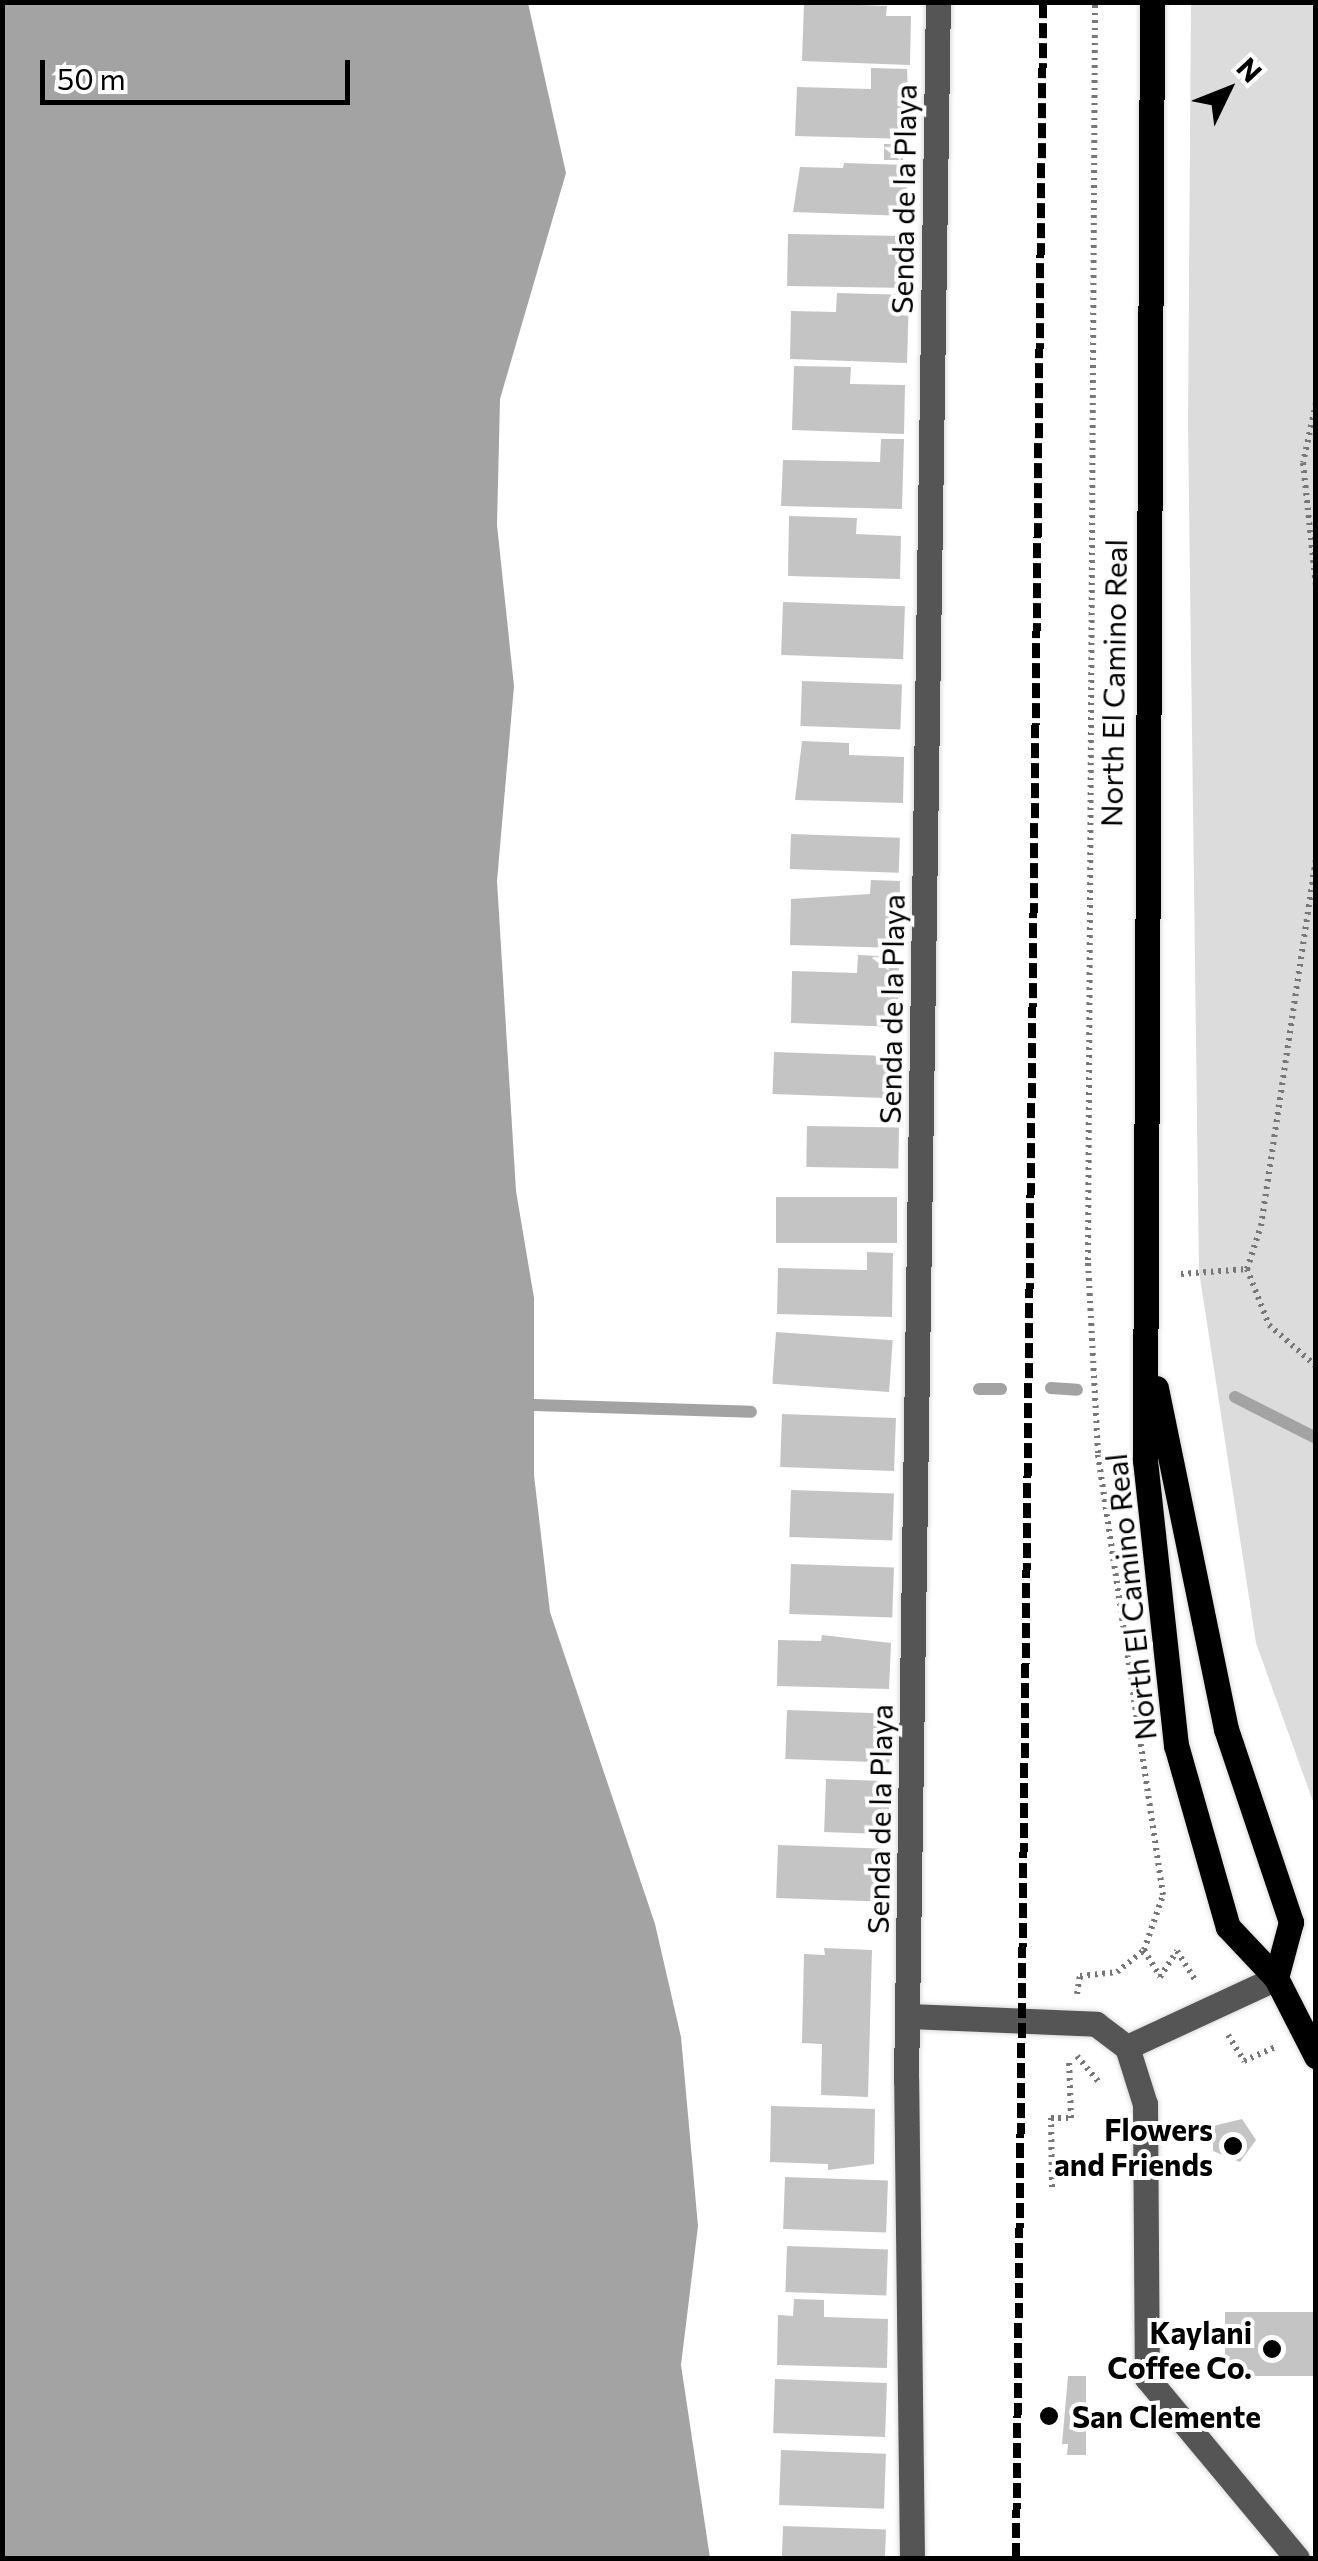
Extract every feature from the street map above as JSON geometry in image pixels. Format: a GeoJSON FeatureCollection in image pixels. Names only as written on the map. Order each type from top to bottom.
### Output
{"type":"FeatureCollection","features":[{"type":"Feature","properties":{"kind":"main road","name":"North El Camino Real"},"geometry":{"type":"LineString","coordinates":[[1152,2],[1143,1000],[1150,1364],[1145,1460],[1176,1745],[1228,1926],[1276,1978],[1316,2056]]}},
{"type":"Feature","properties":{"kind":"main road","name":"North El Camino Real"},"geometry":{"type":"LineString","coordinates":[[1150,1364],[1226,1729],[1291,1922],[1276,1978]]}},
{"type":"Feature","properties":{"kind":"street","name":"Senda de la Playa"},"geometry":{"type":"LineString","coordinates":[[912,2558],[909,2016],[938,2]]}},
{"type":"Feature","properties":{"kind":"street"},"geometry":{"type":"LineString","coordinates":[[1127,2047],[1276,1978]]}},
{"type":"Feature","properties":{"kind":"street"},"geometry":{"type":"LineString","coordinates":[[909,2016],[1096,2024],[1127,2047],[1145,2104],[1147,2378],[1297,2558]]}},
{"type":"Feature","properties":{"kind":"path"},"geometry":{"type":"LineString","coordinates":[[1076,1989],[1080,1976],[1118,1972],[1144,1950],[1160,1918],[1162,1869],[1123,1656],[1098,1452],[1088,1260],[1095,2]]}},
{"type":"Feature","properties":{"kind":"path"},"geometry":{"type":"LineString","coordinates":[[1316,403],[1303,464],[1316,587]]}},
{"type":"Feature","properties":{"kind":"path"},"geometry":{"type":"LineString","coordinates":[[1316,859],[1261,1226],[1247,1269],[1269,1325],[1316,1366]]}},
{"type":"Feature","properties":{"kind":"path"},"geometry":{"type":"LineString","coordinates":[[1181,1274],[1247,1269]]}},
{"type":"Feature","properties":{"kind":"path"},"geometry":{"type":"LineString","coordinates":[[1144,1950],[1160,1978],[1176,1951],[1183,1958]]}},
{"type":"Feature","properties":{"kind":"path"},"geometry":{"type":"LineString","coordinates":[[1052,2186],[1052,2118],[1072,2118],[1073,2060],[1090,2069],[1105,2096]]}},
{"type":"Feature","properties":{"kind":"shaded area"},"geometry":{"type":"Polygon","coordinates":[[[3,2],[528,3],[566,173],[500,399],[497,525],[514,686],[497,881],[516,1191],[534,1298],[534,1475],[550,1612],[655,1924],[681,2037],[698,2226],[681,2365],[710,2558],[3,2558],[3,2]]]}},
{"type":"Feature","properties":{"kind":"shaded area"},"geometry":{"type":"Polygon","coordinates":[[[1191,3],[1315,3],[1315,1807],[1256,1643],[1199,1271],[1188,423],[1191,3]]]}},
{"type":"Feature","properties":{"kind":"building"},"geometry":{"type":"Polygon","coordinates":[[[804,3],[887,6],[886,16],[911,16],[910,65],[802,61],[804,3]]]}},
{"type":"Feature","properties":{"kind":"building"},"geometry":{"type":"Polygon","coordinates":[[[871,68],[907,69],[910,139],[795,136],[797,87],[871,89],[871,68]]]}},
{"type":"Feature","properties":{"kind":"building"},"geometry":{"type":"Polygon","coordinates":[[[884,144],[903,144],[903,160],[884,160],[884,144]]]}},
{"type":"Feature","properties":{"kind":"building"},"geometry":{"type":"Polygon","coordinates":[[[844,163],[907,165],[906,216],[793,212],[800,167],[843,168],[844,163]]]}},
{"type":"Feature","properties":{"kind":"building"},"geometry":{"type":"Polygon","coordinates":[[[788,234],[907,236],[906,288],[787,286],[788,234]]]}},
{"type":"Feature","properties":{"kind":"building"},"geometry":{"type":"Polygon","coordinates":[[[837,293],[909,295],[907,363],[790,359],[791,311],[836,312],[837,293]]]}},
{"type":"Feature","properties":{"kind":"building"},"geometry":{"type":"Polygon","coordinates":[[[794,366],[851,367],[850,384],[905,385],[904,434],[792,430],[794,366]]]}},
{"type":"Feature","properties":{"kind":"building"},"geometry":{"type":"Polygon","coordinates":[[[881,439],[904,439],[902,509],[781,506],[783,460],[880,462],[881,439]]]}},
{"type":"Feature","properties":{"kind":"building"},"geometry":{"type":"Polygon","coordinates":[[[789,516],[857,518],[856,534],[901,536],[900,579],[788,576],[789,516]]]}},
{"type":"Feature","properties":{"kind":"building"},"geometry":{"type":"Polygon","coordinates":[[[783,602],[905,606],[903,659],[781,655],[783,602]]]}},
{"type":"Feature","properties":{"kind":"building"},"geometry":{"type":"Polygon","coordinates":[[[802,681],[902,684],[900,729],[800,726],[802,681]]]}},
{"type":"Feature","properties":{"kind":"building"},"geometry":{"type":"Polygon","coordinates":[[[802,741],[849,743],[849,755],[904,757],[903,803],[795,800],[802,741]]]}},
{"type":"Feature","properties":{"kind":"building"},"geometry":{"type":"Polygon","coordinates":[[[791,834],[900,838],[899,873],[790,869],[791,834]]]}},
{"type":"Feature","properties":{"kind":"building"},"geometry":{"type":"Polygon","coordinates":[[[871,880],[900,881],[899,948],[790,945],[791,899],[870,894],[871,880]]]}},
{"type":"Feature","properties":{"kind":"building"},"geometry":{"type":"Polygon","coordinates":[[[858,955],[899,957],[898,1027],[791,1023],[792,971],[857,973],[858,955]]]}},
{"type":"Feature","properties":{"kind":"building"},"geometry":{"type":"Polygon","coordinates":[[[774,1052],[894,1056],[892,1098],[773,1094],[774,1052]]]}},
{"type":"Feature","properties":{"kind":"building"},"geometry":{"type":"Polygon","coordinates":[[[807,1126],[899,1128],[898,1169],[806,1167],[807,1126]]]}},
{"type":"Feature","properties":{"kind":"building"},"geometry":{"type":"Polygon","coordinates":[[[776,1197],[897,1197],[897,1243],[776,1243],[776,1197]]]}},
{"type":"Feature","properties":{"kind":"building"},"geometry":{"type":"Polygon","coordinates":[[[867,1252],[893,1253],[892,1317],[777,1314],[778,1268],[867,1270],[867,1252]]]}},
{"type":"Feature","properties":{"kind":"building"},"geometry":{"type":"Polygon","coordinates":[[[776,1332],[893,1340],[889,1392],[772,1384],[776,1332]]]}},
{"type":"Feature","properties":{"kind":"building"},"geometry":{"type":"Polygon","coordinates":[[[782,1414],[896,1418],[894,1471],[780,1467],[782,1414]]]}},
{"type":"Feature","properties":{"kind":"building"},"geometry":{"type":"Polygon","coordinates":[[[791,1490],[894,1494],[892,1541],[789,1537],[791,1490]]]}},
{"type":"Feature","properties":{"kind":"building"},"geometry":{"type":"Polygon","coordinates":[[[791,1564],[894,1568],[892,1618],[789,1614],[791,1564]]]}},
{"type":"Feature","properties":{"kind":"building"},"geometry":{"type":"Polygon","coordinates":[[[822,1635],[891,1643],[889,1689],[777,1686],[778,1640],[821,1641],[822,1635]]]}},
{"type":"Feature","properties":{"kind":"building"},"geometry":{"type":"Polygon","coordinates":[[[787,1710],[891,1714],[889,1763],[785,1759],[787,1710]]]}},
{"type":"Feature","properties":{"kind":"building"},"geometry":{"type":"Polygon","coordinates":[[[826,1779],[890,1781],[888,1834],[824,1832],[826,1779]]]}},
{"type":"Feature","properties":{"kind":"building"},"geometry":{"type":"Polygon","coordinates":[[[778,1845],[886,1849],[884,1902],[776,1898],[778,1845]]]}},
{"type":"Feature","properties":{"kind":"building"},"geometry":{"type":"Polygon","coordinates":[[[824,1948],[872,1950],[868,2097],[821,2095],[822,2044],[802,2043],[804,1954],[825,1955],[824,1948]]]}},
{"type":"Feature","properties":{"kind":"building"},"geometry":{"type":"Polygon","coordinates":[[[771,2106],[875,2109],[874,2164],[828,2170],[828,2164],[770,2162],[771,2106]]]}},
{"type":"Feature","properties":{"kind":"building","name":"Flowers and Friends"},"geometry":{"type":"Polygon","coordinates":[[[1242,2119],[1256,2140],[1240,2162],[1213,2151],[1213,2126],[1242,2119]]]}},
{"type":"Feature","properties":{"kind":"building"},"geometry":{"type":"Polygon","coordinates":[[[785,2177],[888,2181],[886,2233],[783,2229],[785,2177]]]}},
{"type":"Feature","properties":{"kind":"building"},"geometry":{"type":"Polygon","coordinates":[[[787,2246],[888,2250],[886,2295],[785,2292],[787,2246]]]}},
{"type":"Feature","properties":{"kind":"building"},"geometry":{"type":"Polygon","coordinates":[[[794,2299],[824,2300],[824,2317],[888,2319],[887,2368],[777,2365],[778,2315],[793,2316],[794,2299]]]}},
{"type":"Feature","properties":{"kind":"building","name":"Kaylani Coffee Co."},"geometry":{"type":"Polygon","coordinates":[[[1225,2312],[1316,2312],[1316,2376],[1225,2376],[1225,2312]]]}},
{"type":"Feature","properties":{"kind":"building"},"geometry":{"type":"Polygon","coordinates":[[[1068,2376],[1086,2376],[1086,2455],[1067,2455],[1068,2444],[1062,2444],[1068,2376]]]}},
{"type":"Feature","properties":{"kind":"building"},"geometry":{"type":"Polygon","coordinates":[[[775,2379],[887,2383],[885,2437],[773,2433],[775,2379]]]}},
{"type":"Feature","properties":{"kind":"building"},"geometry":{"type":"Polygon","coordinates":[[[781,2450],[886,2454],[884,2509],[779,2505],[781,2450]]]}},
{"type":"Feature","properties":{"kind":"building"},"geometry":{"type":"Polygon","coordinates":[[[783,2526],[886,2530],[885,2558],[782,2558],[783,2526]]]}},
{"type":"Feature","properties":{"kind":"waterway"},"geometry":{"type":"LineString","coordinates":[[1051,1388],[1077,1390]]}},
{"type":"Feature","properties":{"kind":"waterway"},"geometry":{"type":"LineString","coordinates":[[979,1389],[1001,1389]]}},
{"type":"Feature","properties":{"kind":"waterway"},"geometry":{"type":"LineString","coordinates":[[1235,1397],[1316,1438]]}},
{"type":"Feature","properties":{"kind":"waterway"},"geometry":{"type":"LineString","coordinates":[[534,1405],[751,1412]]}},
{"type":"Feature","properties":{"kind":"railway"},"geometry":{"type":"LineString","coordinates":[[1016,2558],[1043,2]]}},
{"type":"Feature","properties":{"kind":"place","name":"Flowers and Friends"},"geometry":{"type":"Point","coordinates":[1233,2146]}},
{"type":"Feature","properties":{"kind":"place","name":"Kaylani Coffee Co."},"geometry":{"type":"Point","coordinates":[1272,2349]}},
{"type":"Feature","properties":{"kind":"place","name":"San Clemente"},"geometry":{"type":"Point","coordinates":[1049,2416]}}]}
